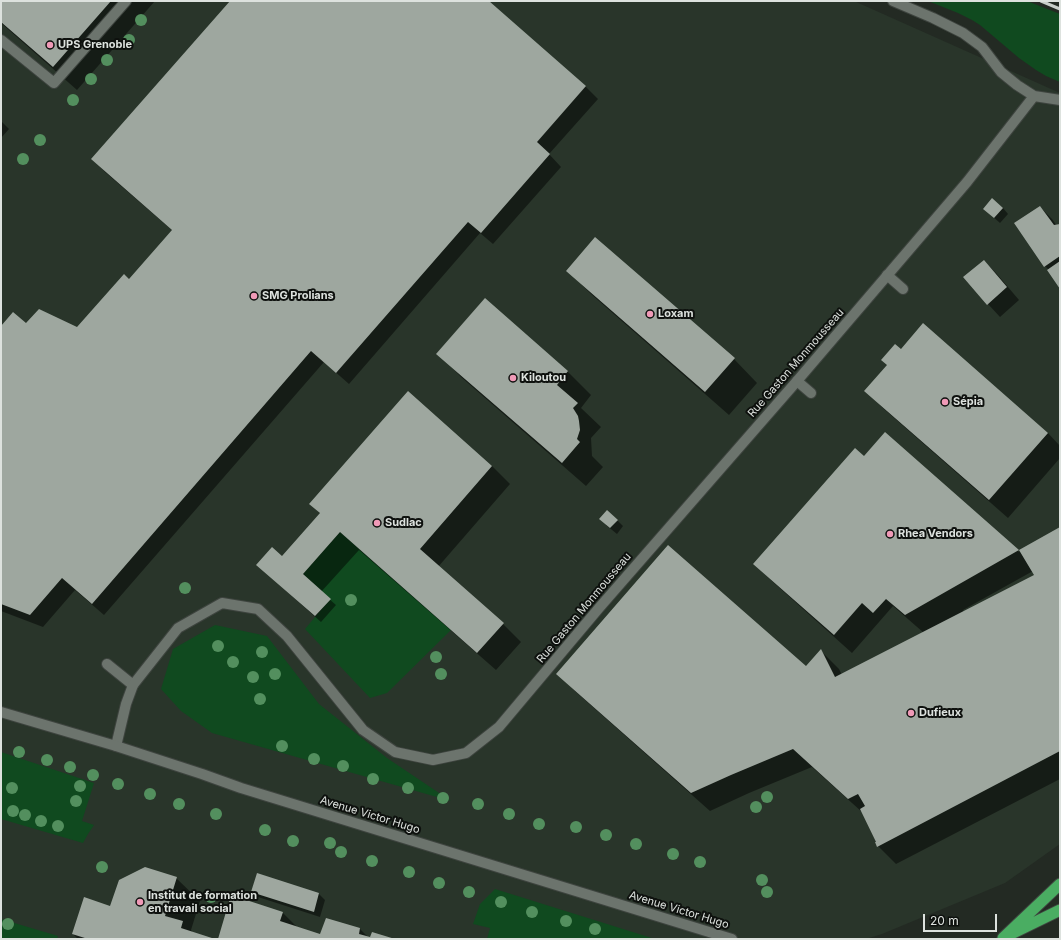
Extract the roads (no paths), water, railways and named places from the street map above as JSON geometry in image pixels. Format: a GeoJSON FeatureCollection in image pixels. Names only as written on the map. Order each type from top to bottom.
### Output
{"type":"FeatureCollection","features":[{"type":"Feature","properties":{"kind":"highway"},"geometry":{"type":"LineString","coordinates":[[1002,939],[1060,884]]}},
{"type":"Feature","properties":{"kind":"highway"},"geometry":{"type":"LineString","coordinates":[[1002,939],[1060,910]]}},
{"type":"Feature","properties":{"kind":"street"},"geometry":{"type":"LineString","coordinates":[[1,40],[54,83],[126,1]]}},
{"type":"Feature","properties":{"kind":"street"},"geometry":{"type":"LineString","coordinates":[[893,1],[963,33],[982,47],[1001,72],[1034,96],[1060,100]]}},
{"type":"Feature","properties":{"kind":"street","name":"Rue Gaston Monmousseau"},"geometry":{"type":"LineString","coordinates":[[116,746],[126,704],[133,685],[178,628],[222,603],[258,609],[287,636],[363,730],[395,752],[433,760],[466,753],[499,727],[599,608],[797,381],[967,182],[1034,96]]}},
{"type":"Feature","properties":{"kind":"street"},"geometry":{"type":"LineString","coordinates":[[887,276],[903,288]]}},
{"type":"Feature","properties":{"kind":"street"},"geometry":{"type":"LineString","coordinates":[[797,381],[811,393]]}},
{"type":"Feature","properties":{"kind":"street"},"geometry":{"type":"LineString","coordinates":[[107,664],[133,685]]}},
{"type":"Feature","properties":{"kind":"street","name":"Avenue Victor Hugo"},"geometry":{"type":"LineString","coordinates":[[1,712],[116,746],[241,788],[732,939]]}},
{"type":"Feature","properties":{"kind":"railway"},"geometry":{"type":"LineString","coordinates":[[1041,1],[1060,9]]}},
{"type":"Feature","properties":{"kind":"place","name":"UPS Grenoble"},"geometry":{"type":"Point","coordinates":[50,45]}},
{"type":"Feature","properties":{"kind":"place","name":"SMG Prolians"},"geometry":{"type":"Point","coordinates":[254,296]}},
{"type":"Feature","properties":{"kind":"place","name":"Loxam"},"geometry":{"type":"Point","coordinates":[650,314]}},
{"type":"Feature","properties":{"kind":"place","name":"Kiloutou"},"geometry":{"type":"Point","coordinates":[513,378]}},
{"type":"Feature","properties":{"kind":"place","name":"Sépia"},"geometry":{"type":"Point","coordinates":[945,402]}},
{"type":"Feature","properties":{"kind":"place","name":"Sudlac"},"geometry":{"type":"Point","coordinates":[377,523]}},
{"type":"Feature","properties":{"kind":"place","name":"Rhea Vendors"},"geometry":{"type":"Point","coordinates":[890,534]}},
{"type":"Feature","properties":{"kind":"place","name":"Dufieux"},"geometry":{"type":"Point","coordinates":[911,713]}},
{"type":"Feature","properties":{"kind":"place","name":"Institut de formation en travail social"},"geometry":{"type":"Point","coordinates":[140,902]}}]}
